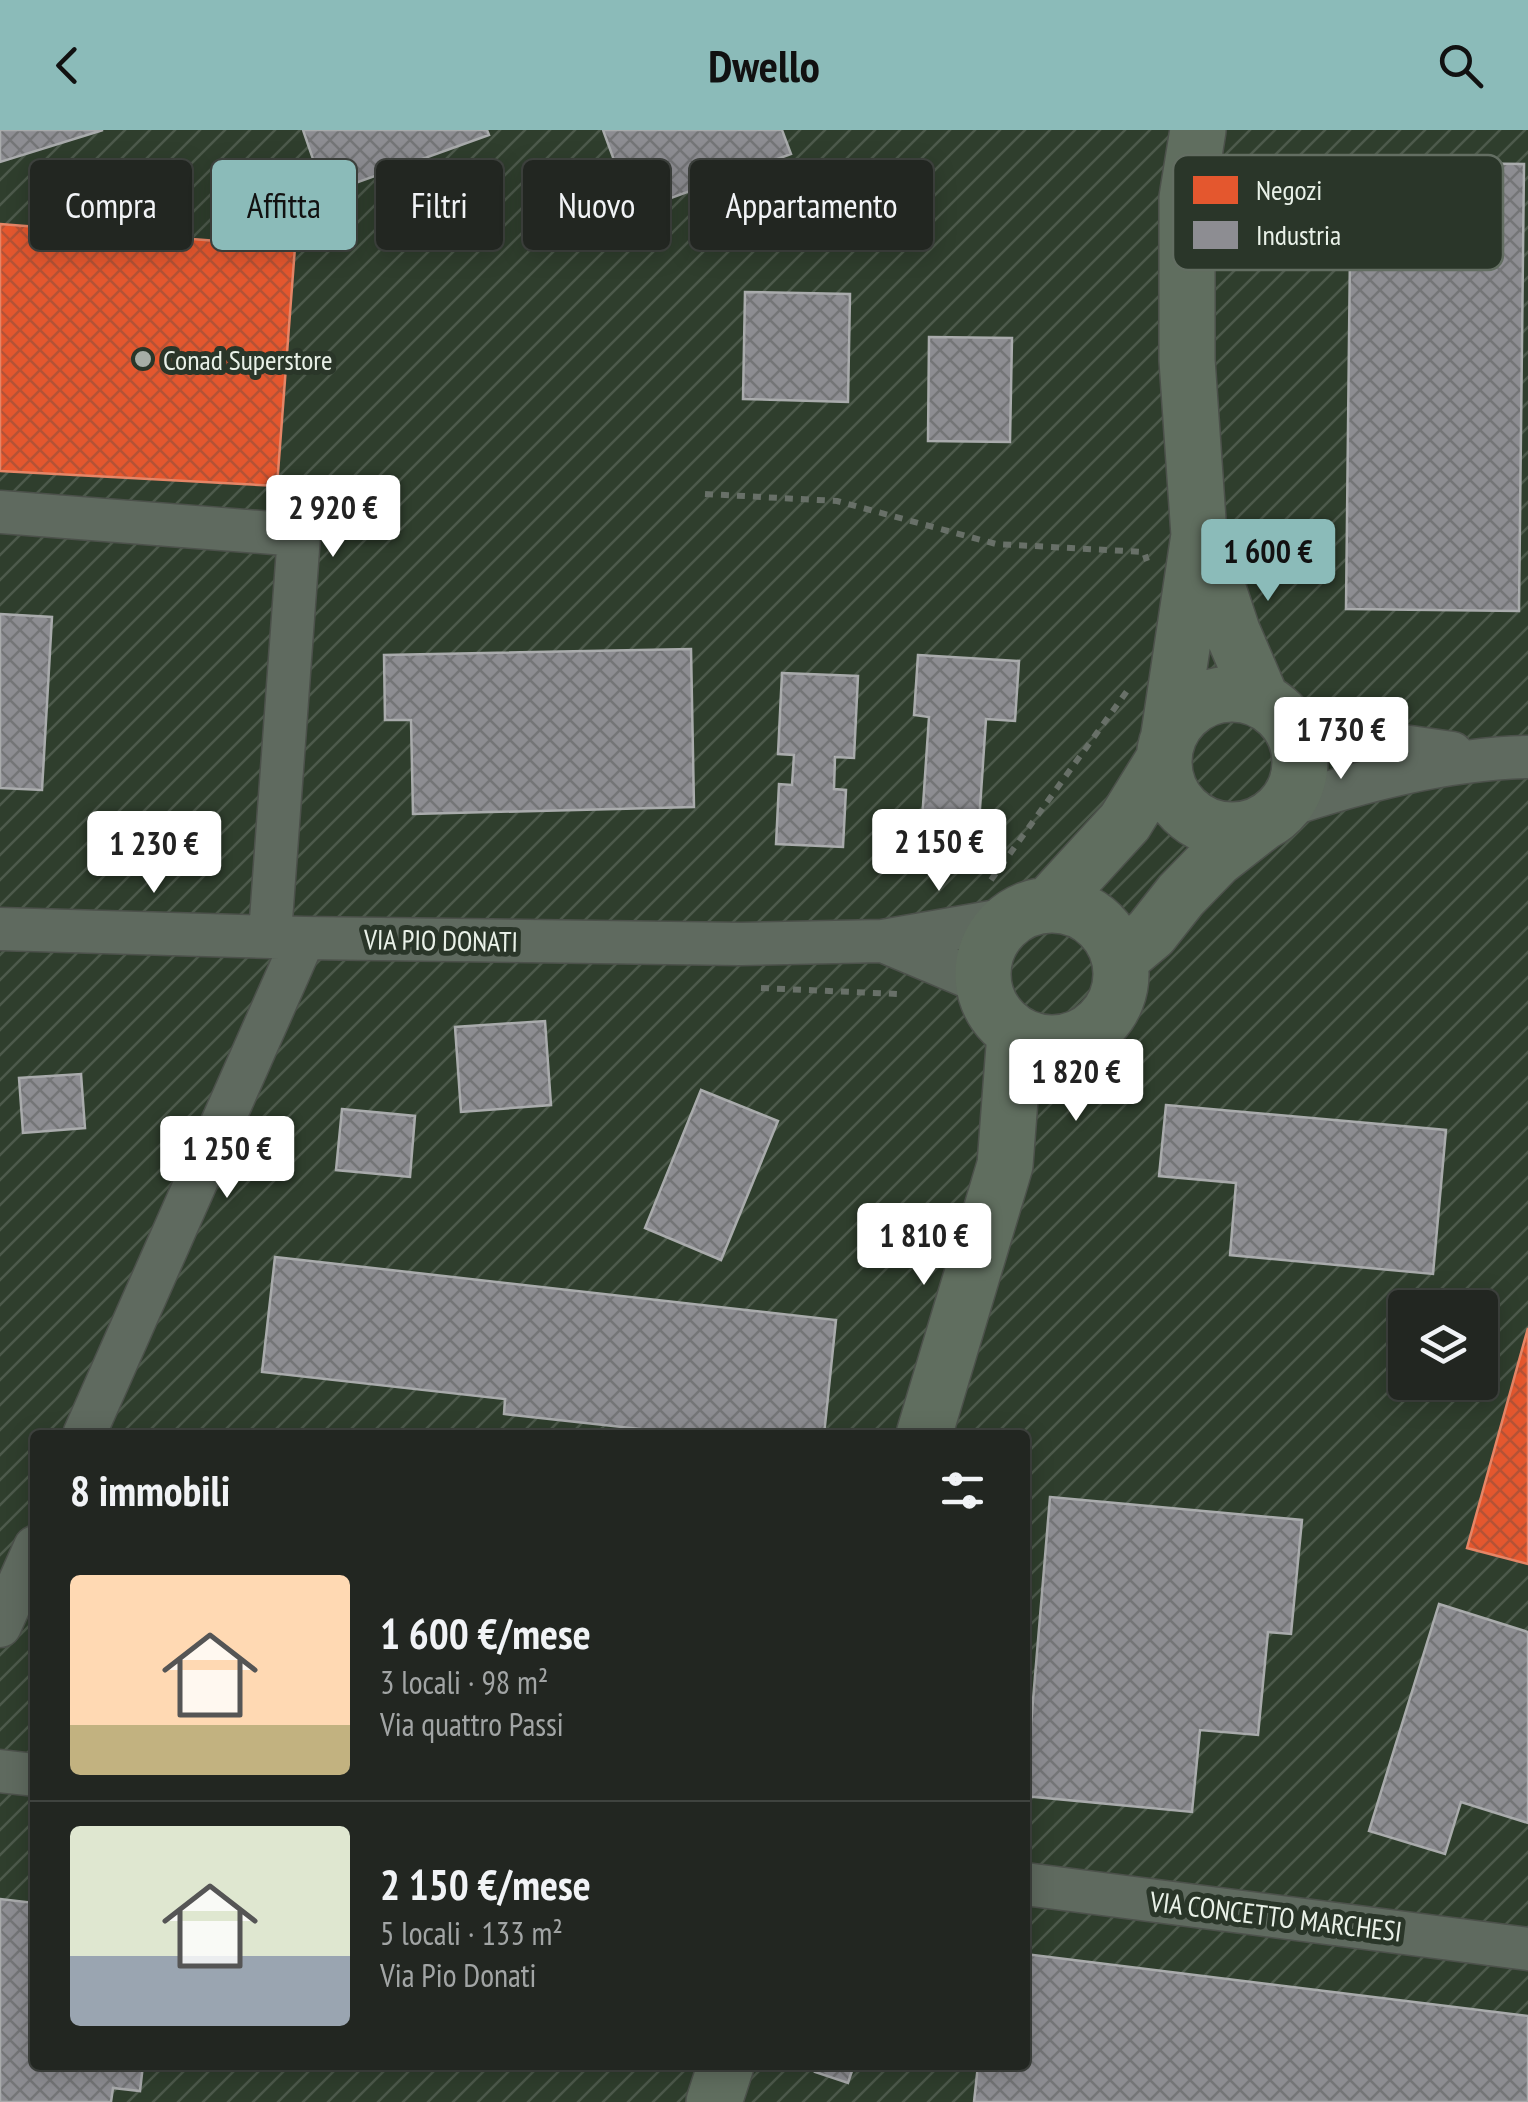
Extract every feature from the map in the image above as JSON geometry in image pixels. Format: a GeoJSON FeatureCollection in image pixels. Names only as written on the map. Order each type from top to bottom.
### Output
{"type":"FeatureCollection","features":[{"type":"Feature","properties":{"kind":"main road"},"geometry":{"type":"LineString","coordinates":[[1194,155],[1198,130]]}},
{"type":"Feature","properties":{"kind":"main road"},"geometry":{"type":"LineString","coordinates":[[1187,270],[1187,342],[1199,535],[1164,773],[1175,800],[1194,819],[1221,830],[1234,830],[1272,815]]}},
{"type":"Feature","properties":{"kind":"main road"},"geometry":{"type":"LineString","coordinates":[[1199,535],[1232,631],[1273,709],[1296,739],[1300,763],[1296,786],[1272,815],[1216,859],[1150,933],[1120,959],[1122,976],[1114,1006],[1094,1030],[1067,1042],[1049,1044],[1015,1033],[998,1018],[983,982],[988,948],[1013,906],[1125,822],[1184,714],[1204,699],[1229,694],[1273,709]]}},
{"type":"Feature","properties":{"kind":"main road","name":"VIA PIO DONATI"},"geometry":{"type":"LineString","coordinates":[[1013,906],[1073,908],[1094,919],[1111,936],[1120,959]]}},
{"type":"Feature","properties":{"kind":"main road"},"geometry":{"type":"LineString","coordinates":[[1005,1166],[1015,1033]]}},
{"type":"Feature","properties":{"kind":"main road"},"geometry":{"type":"LineString","coordinates":[[926,1430],[1005,1166],[1067,1042]]}},
{"type":"Feature","properties":{"kind":"main road"},"geometry":{"type":"LineString","coordinates":[[714,2102],[724,2070]]}},
{"type":"Feature","properties":{"kind":"street"},"geometry":{"type":"LineString","coordinates":[[0,512],[312,540],[287,936],[86,1430]]}},
{"type":"Feature","properties":{"kind":"street"},"geometry":{"type":"LineString","coordinates":[[1273,709],[1360,740],[1510,758]]}},
{"type":"Feature","properties":{"kind":"street"},"geometry":{"type":"LineString","coordinates":[[1272,815],[1363,781],[1510,758]]}},
{"type":"Feature","properties":{"kind":"street","name":"VIA PIO DONATI"},"geometry":{"type":"LineString","coordinates":[[0,929],[741,944],[882,941],[1013,906]]}},
{"type":"Feature","properties":{"kind":"street","name":"VIA PIO DONATI"},"geometry":{"type":"LineString","coordinates":[[882,941],[983,982]]}},
{"type":"Feature","properties":{"kind":"street"},"geometry":{"type":"LineString","coordinates":[[0,1626],[30,1557]]}},
{"type":"Feature","properties":{"kind":"street"},"geometry":{"type":"LineString","coordinates":[[0,1771],[30,1774]]}},
{"type":"Feature","properties":{"kind":"street","name":"VIA CONCETTO MARCHESI"},"geometry":{"type":"LineString","coordinates":[[1030,1885],[1528,1948]]}},
{"type":"Feature","properties":{"kind":"path"},"geometry":{"type":"LineString","coordinates":[[704,494],[837,501],[996,544],[1144,552],[1150,568]]}},
{"type":"Feature","properties":{"kind":"path"},"geometry":{"type":"LineString","coordinates":[[1013,906],[1129,689]]}},
{"type":"Feature","properties":{"kind":"shaded area"},"geometry":{"type":"Polygon","coordinates":[[[0,130],[1528,130],[1528,2102],[0,2102],[0,130]]]}},
{"type":"Feature","properties":{"kind":"building: Negozi","name":"Conad Superstore"},"geometry":{"type":"Polygon","coordinates":[[[0,224],[30,226],[30,250],[192,250],[192,239],[212,241],[212,250],[295,250],[277,486],[0,471],[0,224]]]}},
{"type":"Feature","properties":{"kind":"building: Negozi"},"geometry":{"type":"Polygon","coordinates":[[[1528,1328],[1528,1564],[1467,1548],[1528,1328]]]}},
{"type":"Feature","properties":{"kind":"building: Industria"},"geometry":{"type":"Polygon","coordinates":[[[0,130],[103,130],[0,162],[0,130]]]}},
{"type":"Feature","properties":{"kind":"building: Industria"},"geometry":{"type":"Polygon","coordinates":[[[303,130],[487,130],[489,135],[420,160],[376,160],[376,176],[356,183],[356,160],[313,160],[303,130]]]}},
{"type":"Feature","properties":{"kind":"building: Industria"},"geometry":{"type":"Polygon","coordinates":[[[603,130],[782,130],[791,154],[775,160],[690,160],[690,191],[670,198],[670,160],[614,160],[603,130]]]}},
{"type":"Feature","properties":{"kind":"building: Industria"},"geometry":{"type":"Polygon","coordinates":[[[1503,164],[1524,164],[1519,611],[1346,609],[1350,270],[1503,270],[1503,164]]]}},
{"type":"Feature","properties":{"kind":"building: Industria"},"geometry":{"type":"Polygon","coordinates":[[[745,292],[850,294],[848,402],[743,399],[745,292]]]}},
{"type":"Feature","properties":{"kind":"building: Industria"},"geometry":{"type":"Polygon","coordinates":[[[929,337],[1012,338],[1010,442],[928,441],[929,337]]]}},
{"type":"Feature","properties":{"kind":"building: Industria"},"geometry":{"type":"Polygon","coordinates":[[[0,614],[52,617],[42,790],[0,788],[0,614]]]}},
{"type":"Feature","properties":{"kind":"building: Industria"},"geometry":{"type":"Polygon","coordinates":[[[691,649],[694,807],[413,814],[411,720],[385,720],[384,655],[691,649]]]}},
{"type":"Feature","properties":{"kind":"building: Industria"},"geometry":{"type":"Polygon","coordinates":[[[918,655],[1019,661],[1015,721],[986,719],[978,838],[921,835],[929,717],[914,715],[918,655]]]}},
{"type":"Feature","properties":{"kind":"building: Industria"},"geometry":{"type":"Polygon","coordinates":[[[782,673],[858,676],[854,758],[835,757],[834,789],[846,790],[843,847],[776,844],[779,784],[792,785],[794,755],[778,754],[782,673]]]}},
{"type":"Feature","properties":{"kind":"building: Industria"},"geometry":{"type":"Polygon","coordinates":[[[545,1021],[551,1105],[461,1112],[455,1027],[545,1021]]]}},
{"type":"Feature","properties":{"kind":"building: Industria"},"geometry":{"type":"Polygon","coordinates":[[[81,1074],[85,1128],[23,1133],[19,1078],[81,1074]]]}},
{"type":"Feature","properties":{"kind":"building: Industria"},"geometry":{"type":"Polygon","coordinates":[[[701,1090],[778,1121],[721,1260],[645,1228],[701,1090]]]}},
{"type":"Feature","properties":{"kind":"building: Industria"},"geometry":{"type":"Polygon","coordinates":[[[1166,1105],[1446,1130],[1433,1274],[1230,1255],[1236,1183],[1159,1176],[1166,1105]]]}},
{"type":"Feature","properties":{"kind":"building: Industria"},"geometry":{"type":"Polygon","coordinates":[[[342,1109],[415,1116],[410,1177],[336,1170],[342,1109]]]}},
{"type":"Feature","properties":{"kind":"building: Industria"},"geometry":{"type":"Polygon","coordinates":[[[275,1257],[836,1320],[825,1430],[650,1430],[504,1414],[505,1399],[262,1372],[275,1257]]]}},
{"type":"Feature","properties":{"kind":"building: Industria"},"geometry":{"type":"Polygon","coordinates":[[[1050,1497],[1302,1520],[1291,1634],[1268,1632],[1258,1735],[1200,1730],[1192,1812],[1030,1796],[1030,1736],[1050,1497]]]}},
{"type":"Feature","properties":{"kind":"building: Industria"},"geometry":{"type":"Polygon","coordinates":[[[1439,1604],[1528,1632],[1528,1823],[1461,1802],[1445,1854],[1369,1831],[1439,1604]]]}},
{"type":"Feature","properties":{"kind":"building: Industria"},"geometry":{"type":"Polygon","coordinates":[[[0,1899],[30,1902],[30,2070],[142,2070],[140,2091],[113,2088],[111,2102],[0,2102],[0,1899]]]}},
{"type":"Feature","properties":{"kind":"building: Industria"},"geometry":{"type":"Polygon","coordinates":[[[1030,1955],[1528,2016],[1528,2102],[974,2102],[977,2070],[1030,2070],[1030,1955]]]}},
{"type":"Feature","properties":{"kind":"building: Industria"},"geometry":{"type":"Polygon","coordinates":[[[816,2070],[852,2070],[848,2083],[816,2070]]]}},
{"type":"Feature","properties":{"kind":"place","name":"Conad Superstore"},"geometry":{"type":"Point","coordinates":[143,359]}}]}
